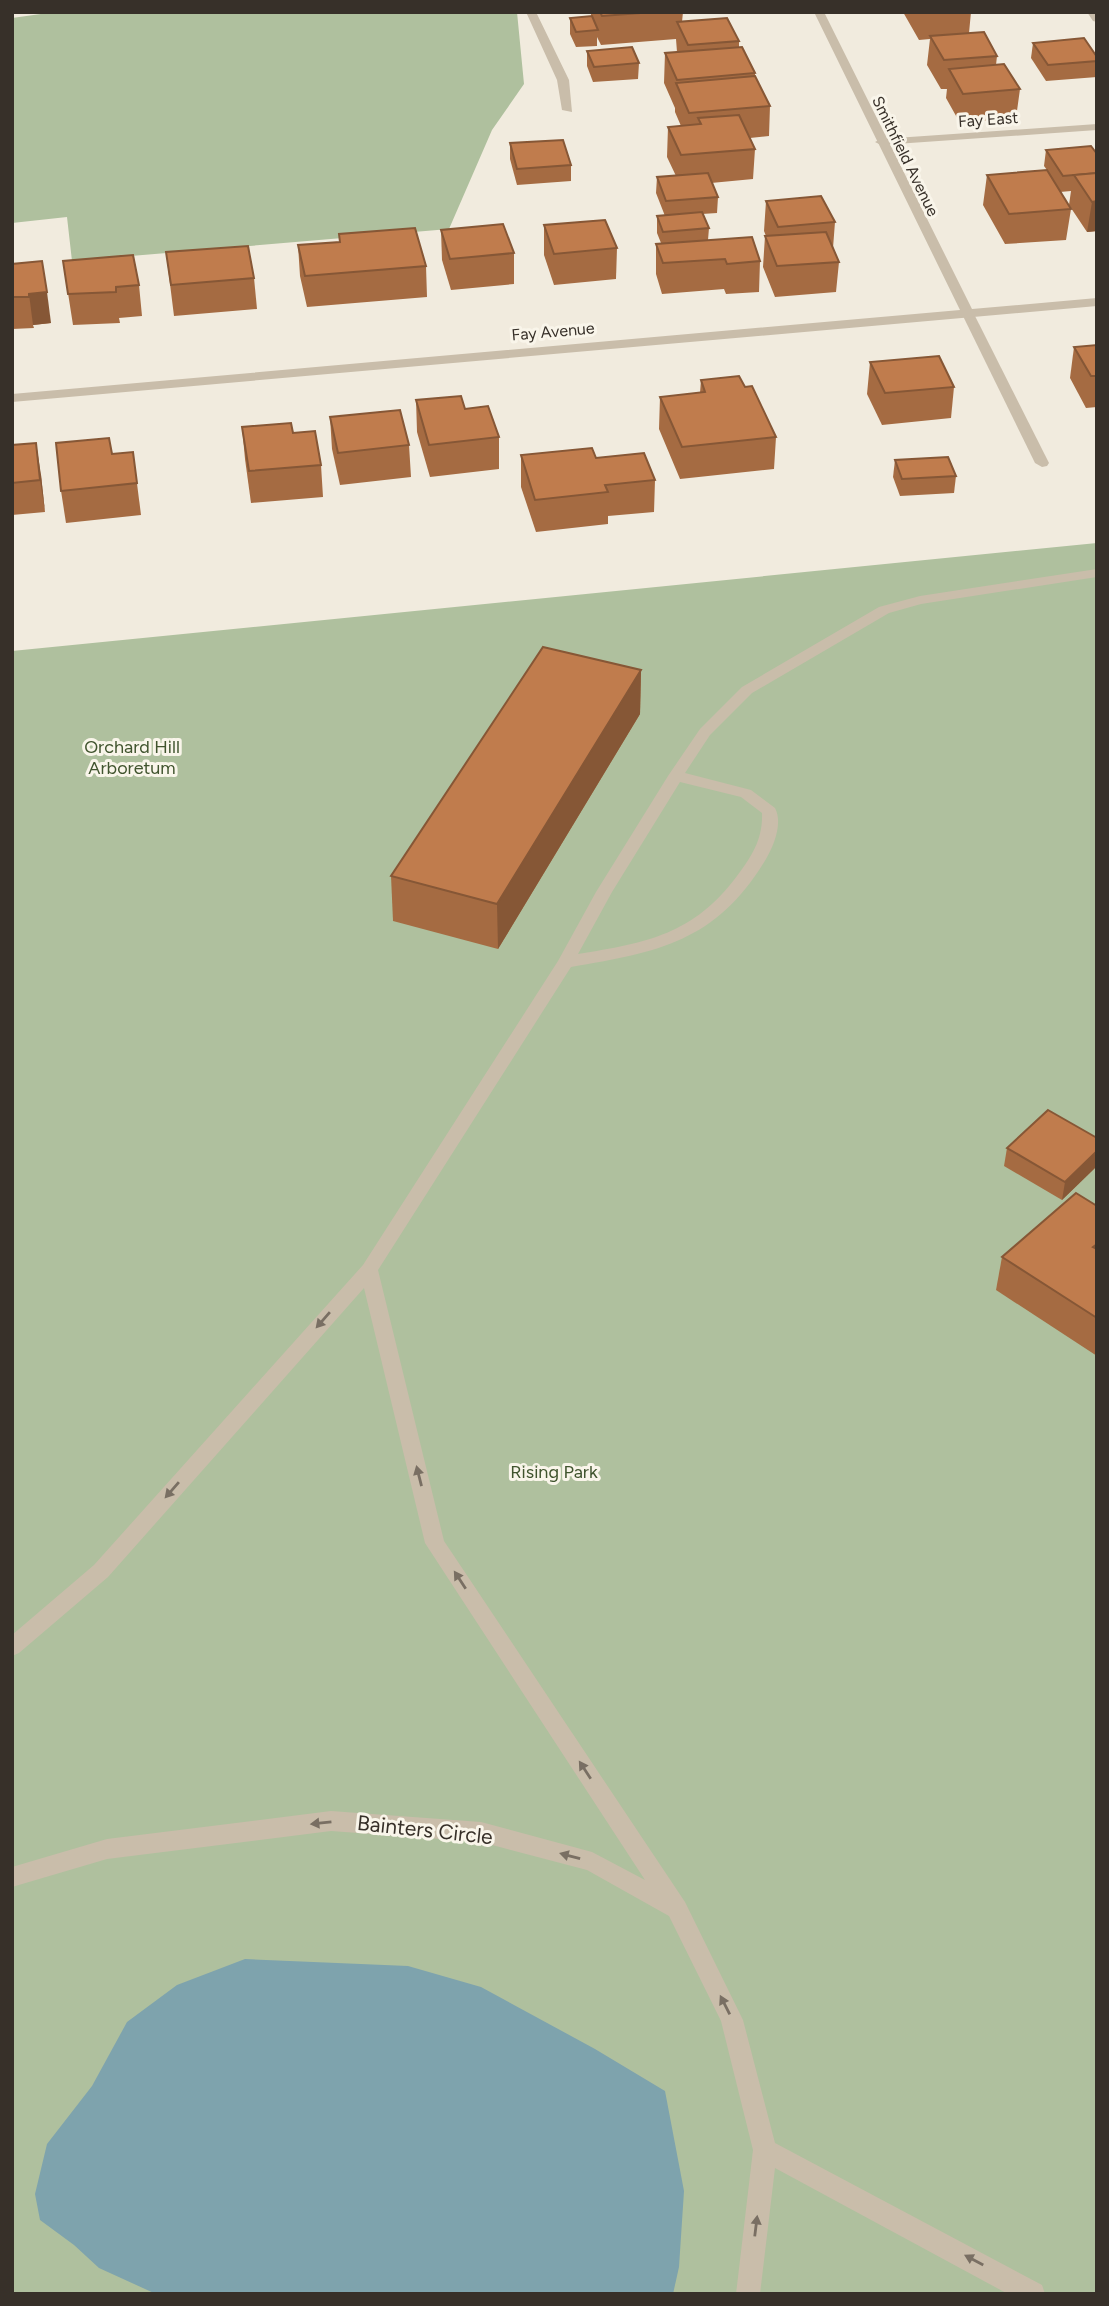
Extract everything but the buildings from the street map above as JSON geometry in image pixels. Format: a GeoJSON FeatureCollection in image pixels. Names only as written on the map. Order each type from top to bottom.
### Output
{"type":"FeatureCollection","features":[{"type":"Feature","properties":{"kind":"street"},"geometry":{"type":"LineString","coordinates":[[531,12],[563,80],[568,110]]}},
{"type":"Feature","properties":{"kind":"street","name":"Smithfield Avenue"},"geometry":{"type":"LineString","coordinates":[[820,12],[881,142],[1042,463]]}},
{"type":"Feature","properties":{"kind":"street"},"geometry":{"type":"LineString","coordinates":[[1092,12],[1097,19]]}},
{"type":"Feature","properties":{"kind":"street","name":"Fay East"},"geometry":{"type":"LineString","coordinates":[[881,142],[1097,127]]}},
{"type":"Feature","properties":{"kind":"street","name":"Fay Avenue"},"geometry":{"type":"LineString","coordinates":[[12,397],[1097,302]]}},
{"type":"Feature","properties":{"kind":"street"},"geometry":{"type":"LineString","coordinates":[[12,1647],[100,1571],[369,1270],[566,962],[604,891],[676,776],[705,732],[747,690],[884,610],[933,597],[1097,573]]}},
{"type":"Feature","properties":{"kind":"street"},"geometry":{"type":"LineString","coordinates":[[566,962],[645,948],[690,929],[719,910],[754,865],[772,831],[770,811],[746,793],[676,776]]}},
{"type":"Feature","properties":{"kind":"street"},"geometry":{"type":"LineString","coordinates":[[369,1270],[435,1543],[677,1909],[732,2020],[765,2150],[748,2294]]}},
{"type":"Feature","properties":{"kind":"street","name":"Bainters Circle"},"geometry":{"type":"LineString","coordinates":[[12,1877],[107,1849],[331,1821],[481,1832],[592,1861],[677,1909]]}},
{"type":"Feature","properties":{"kind":"street"},"geometry":{"type":"LineString","coordinates":[[765,2150],[1033,2294]]}},
{"type":"Feature","properties":{"kind":"green space"},"geometry":{"type":"Polygon","coordinates":[[[55,12],[517,12],[524,84],[492,130],[449,229],[72,261],[67,217],[12,223],[12,18],[55,12]]]}},
{"type":"Feature","properties":{"kind":"green space","name":"Rising Park"},"geometry":{"type":"Polygon","coordinates":[[[1097,543],[1097,2294],[12,2294],[12,651],[1097,543]]]}},
{"type":"Feature","properties":{"kind":"water"},"geometry":{"type":"Polygon","coordinates":[[[245,1959],[408,1966],[481,1987],[595,2049],[665,2091],[684,2191],[679,2267],[673,2294],[156,2294],[99,2268],[40,2220],[35,2194],[47,2144],[92,2086],[127,2022],[177,1985],[245,1959]]]}},
{"type":"Feature","properties":{"kind":"park label","name":"Orchard Hill Arboretum"},"geometry":{"type":"Point","coordinates":[132,757]}}]}
